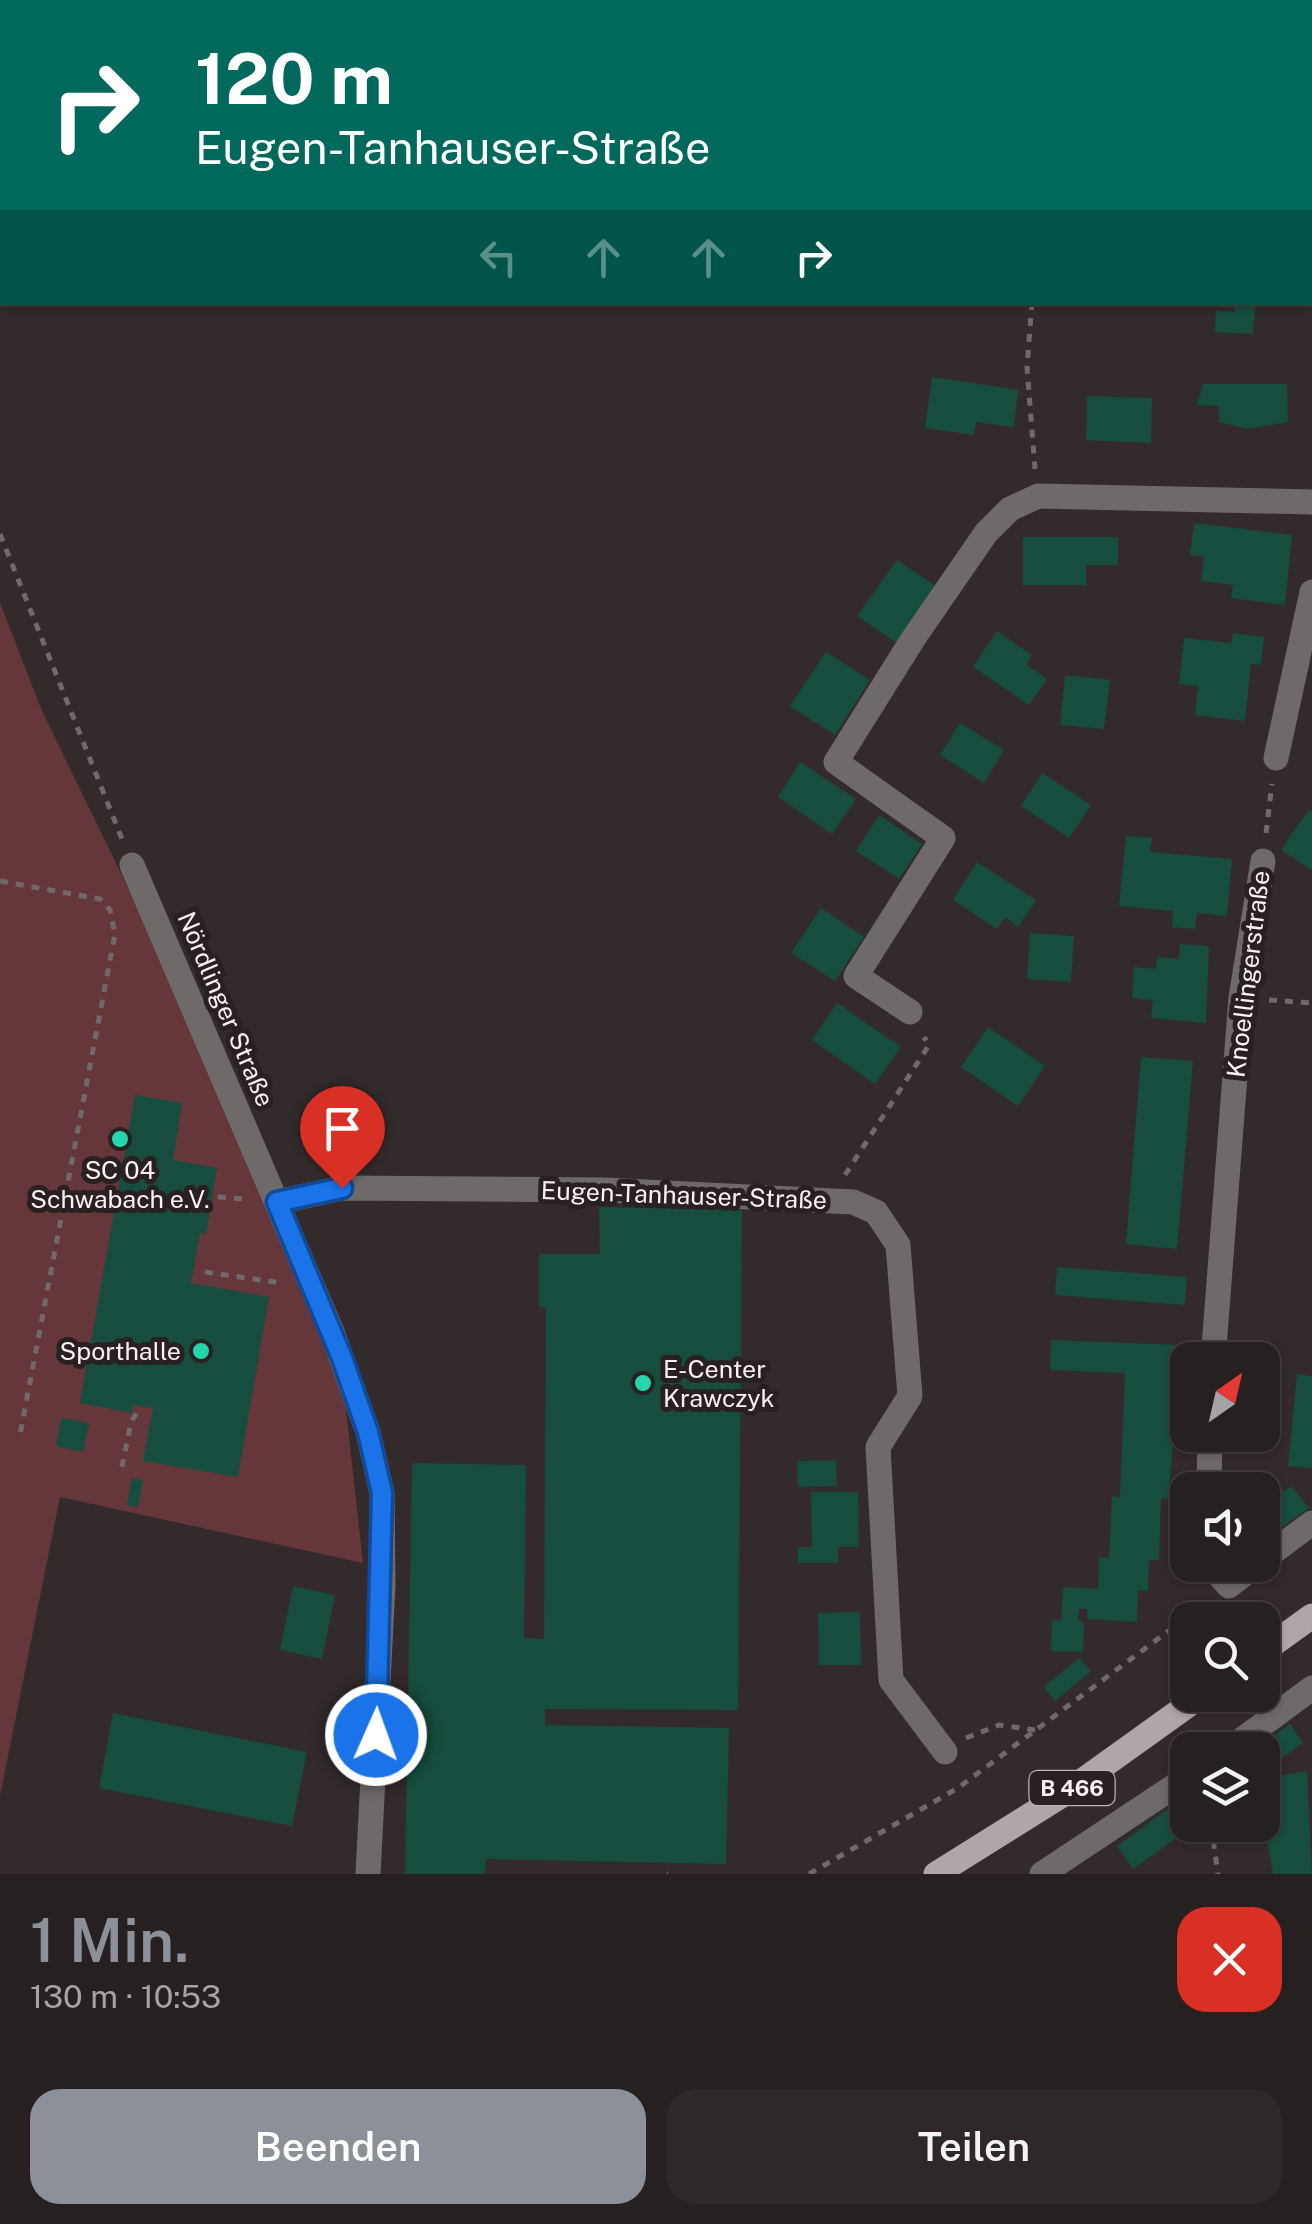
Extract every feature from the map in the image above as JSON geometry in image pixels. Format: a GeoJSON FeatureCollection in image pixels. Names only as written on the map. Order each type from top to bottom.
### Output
{"type":"FeatureCollection","features":[{"type":"Feature","properties":{"kind":"main road"},"geometry":{"type":"LineString","coordinates":[[1280,1639],[1312,1616]]}},
{"type":"Feature","properties":{"kind":"main road","name":"B 466"},"geometry":{"type":"LineString","coordinates":[[936,1874],[1064,1794],[1178,1712]]}},
{"type":"Feature","properties":{"kind":"street"},"geometry":{"type":"LineString","coordinates":[[910,1012],[856,976],[944,838],[836,762],[912,638],[986,533],[1010,509],[1038,496],[1312,502]]}},
{"type":"Feature","properties":{"kind":"street"},"geometry":{"type":"LineString","coordinates":[[1276,758],[1312,592]]}},
{"type":"Feature","properties":{"kind":"street","name":"Knoellingerstraße"},"geometry":{"type":"LineString","coordinates":[[1214,1342],[1241,998],[1263,861]]}},
{"type":"Feature","properties":{"kind":"street","name":"Nördlinger Straße"},"geometry":{"type":"LineString","coordinates":[[132,865],[206,1045],[314,1288],[368,1432],[382,1493],[383,1585],[368,1874]]}},
{"type":"Feature","properties":{"kind":"street","name":"Eugen-Tanhauser-Straße"},"geometry":{"type":"LineString","coordinates":[[277,1202],[342,1188],[604,1190],[831,1200],[853,1202],[876,1212],[898,1245],[910,1396],[878,1447],[891,1680],[944,1750]]}},
{"type":"Feature","properties":{"kind":"street"},"geometry":{"type":"LineString","coordinates":[[1280,1547],[1312,1523]]}},
{"type":"Feature","properties":{"kind":"street"},"geometry":{"type":"LineString","coordinates":[[1225,1582],[1229,1586],[1234,1582]]}},
{"type":"Feature","properties":{"kind":"street"},"geometry":{"type":"LineString","coordinates":[[1252,1732],[1312,1688]]}},
{"type":"Feature","properties":{"kind":"street"},"geometry":{"type":"LineString","coordinates":[[1042,1874],[1170,1789]]}},
{"type":"Feature","properties":{"kind":"path"},"geometry":{"type":"LineString","coordinates":[[1032,305],[1027,367],[1038,496]]}},
{"type":"Feature","properties":{"kind":"path"},"geometry":{"type":"LineString","coordinates":[[0,534],[132,865]]}},
{"type":"Feature","properties":{"kind":"path","name":"Knoellingerstraße"},"geometry":{"type":"LineString","coordinates":[[1263,861],[1276,758]]}},
{"type":"Feature","properties":{"kind":"path"},"geometry":{"type":"LineString","coordinates":[[0,881],[100,899],[110,910],[115,934],[19,1440]]}},
{"type":"Feature","properties":{"kind":"path"},"geometry":{"type":"LineString","coordinates":[[1241,998],[1312,1003]]}},
{"type":"Feature","properties":{"kind":"path"},"geometry":{"type":"LineString","coordinates":[[831,1200],[929,1045],[910,1012]]}},
{"type":"Feature","properties":{"kind":"path"},"geometry":{"type":"LineString","coordinates":[[205,1272],[314,1288]]}},
{"type":"Feature","properties":{"kind":"path"},"geometry":{"type":"LineString","coordinates":[[122,1467],[131,1422],[138,1411]]}},
{"type":"Feature","properties":{"kind":"path"},"geometry":{"type":"LineString","coordinates":[[809,1874],[958,1788],[1229,1586]]}},
{"type":"Feature","properties":{"kind":"path"},"geometry":{"type":"LineString","coordinates":[[944,1750],[999,1724],[1035,1730]]}},
{"type":"Feature","properties":{"kind":"path"},"geometry":{"type":"LineString","coordinates":[[1213,1842],[1218,1874]]}},
{"type":"Feature","properties":{"kind":"shaded area","name":"SC 04 Schwabach e.V."},"geometry":{"type":"Polygon","coordinates":[[[0,603],[42,711],[181,997],[343,1383],[363,1563],[60,1497],[0,1796],[0,603]]]}},
{"type":"Feature","properties":{"kind":"building"},"geometry":{"type":"Polygon","coordinates":[[[1235,305],[1255,305],[1253,334],[1215,332],[1216,311],[1235,312],[1235,305]]]}},
{"type":"Feature","properties":{"kind":"building"},"geometry":{"type":"Polygon","coordinates":[[[932,377],[1019,390],[1013,427],[976,422],[974,435],[925,428],[932,377]]]}},
{"type":"Feature","properties":{"kind":"building"},"geometry":{"type":"Polygon","coordinates":[[[1203,384],[1287,384],[1288,422],[1247,429],[1219,422],[1219,406],[1197,405],[1203,384]]]}},
{"type":"Feature","properties":{"kind":"building"},"geometry":{"type":"Polygon","coordinates":[[[1087,396],[1152,398],[1151,443],[1086,440],[1087,396]]]}},
{"type":"Feature","properties":{"kind":"building"},"geometry":{"type":"Polygon","coordinates":[[[1194,523],[1292,535],[1285,605],[1231,598],[1233,585],[1201,581],[1204,557],[1190,555],[1194,523]]]}},
{"type":"Feature","properties":{"kind":"building"},"geometry":{"type":"Polygon","coordinates":[[[1023,537],[1118,537],[1118,565],[1086,565],[1086,585],[1023,585],[1023,537]]]}},
{"type":"Feature","properties":{"kind":"building"},"geometry":{"type":"Polygon","coordinates":[[[897,560],[937,587],[898,644],[857,616],[897,560]]]}},
{"type":"Feature","properties":{"kind":"building"},"geometry":{"type":"Polygon","coordinates":[[[997,631],[1032,655],[1026,665],[1047,679],[1029,705],[973,667],[997,631]]]}},
{"type":"Feature","properties":{"kind":"building"},"geometry":{"type":"Polygon","coordinates":[[[1233,633],[1264,637],[1261,665],[1251,664],[1245,721],[1195,715],[1198,686],[1179,684],[1184,638],[1231,643],[1233,633]]]}},
{"type":"Feature","properties":{"kind":"building"},"geometry":{"type":"Polygon","coordinates":[[[826,652],[870,680],[835,735],[790,706],[826,652]]]}},
{"type":"Feature","properties":{"kind":"building"},"geometry":{"type":"Polygon","coordinates":[[[1065,675],[1110,680],[1104,729],[1060,725],[1065,675]]]}},
{"type":"Feature","properties":{"kind":"building"},"geometry":{"type":"Polygon","coordinates":[[[960,723],[1004,750],[984,783],[940,755],[960,723]]]}},
{"type":"Feature","properties":{"kind":"building"},"geometry":{"type":"Polygon","coordinates":[[[800,762],[856,799],[832,834],[778,797],[800,762]]]}},
{"type":"Feature","properties":{"kind":"building"},"geometry":{"type":"Polygon","coordinates":[[[1042,773],[1091,805],[1069,838],[1021,806],[1042,773]]]}},
{"type":"Feature","properties":{"kind":"building"},"geometry":{"type":"Polygon","coordinates":[[[1309,809],[1312,812],[1312,870],[1281,850],[1309,809]]]}},
{"type":"Feature","properties":{"kind":"building"},"geometry":{"type":"Polygon","coordinates":[[[879,815],[922,844],[899,879],[856,851],[879,815]]]}},
{"type":"Feature","properties":{"kind":"building"},"geometry":{"type":"Polygon","coordinates":[[[1126,836],[1152,838],[1150,852],[1232,859],[1227,916],[1197,913],[1195,929],[1172,927],[1173,911],[1119,906],[1126,836]]]}},
{"type":"Feature","properties":{"kind":"building"},"geometry":{"type":"Polygon","coordinates":[[[977,862],[1036,900],[1018,927],[1005,917],[997,929],[953,900],[977,862]]]}},
{"type":"Feature","properties":{"kind":"building"},"geometry":{"type":"Polygon","coordinates":[[[821,908],[864,937],[835,981],[791,953],[821,908]]]}},
{"type":"Feature","properties":{"kind":"building"},"geometry":{"type":"Polygon","coordinates":[[[1030,933],[1074,936],[1071,982],[1027,979],[1030,933]]]}},
{"type":"Feature","properties":{"kind":"building"},"geometry":{"type":"Polygon","coordinates":[[[1180,944],[1209,946],[1206,1023],[1151,1018],[1153,1000],[1132,998],[1134,967],[1156,969],[1157,957],[1179,959],[1180,944]]]}},
{"type":"Feature","properties":{"kind":"building"},"geometry":{"type":"Polygon","coordinates":[[[837,1003],[901,1047],[875,1084],[812,1040],[837,1003]]]}},
{"type":"Feature","properties":{"kind":"building"},"geometry":{"type":"Polygon","coordinates":[[[988,1027],[1045,1066],[1018,1106],[961,1067],[988,1027]]]}},
{"type":"Feature","properties":{"kind":"building"},"geometry":{"type":"Polygon","coordinates":[[[1141,1057],[1193,1061],[1177,1249],[1126,1244],[1141,1057]]]}},
{"type":"Feature","properties":{"kind":"building"},"geometry":{"type":"Polygon","coordinates":[[[135,1095],[182,1103],[173,1160],[217,1168],[206,1234],[200,1233],[191,1283],[269,1297],[238,1477],[143,1461],[153,1408],[133,1405],[132,1413],[80,1403],[135,1095]]]}},
{"type":"Feature","properties":{"kind":"building"},"geometry":{"type":"Polygon","coordinates":[[[599,1207],[742,1210],[738,1710],[545,1709],[545,1725],[729,1728],[726,1864],[486,1859],[485,1874],[405,1874],[412,1463],[526,1465],[524,1638],[544,1639],[546,1307],[539,1307],[539,1254],[600,1254],[599,1207]]]}},
{"type":"Feature","properties":{"kind":"building"},"geometry":{"type":"Polygon","coordinates":[[[1057,1267],[1187,1277],[1185,1305],[1055,1295],[1057,1267]]]}},
{"type":"Feature","properties":{"kind":"building"},"geometry":{"type":"Polygon","coordinates":[[[1051,1340],[1170,1345],[1172,1452],[1169,1499],[1161,1498],[1159,1560],[1149,1560],[1148,1591],[1138,1590],[1137,1622],[1087,1619],[1087,1609],[1079,1609],[1078,1621],[1084,1622],[1083,1652],[1051,1651],[1052,1620],[1061,1621],[1063,1587],[1098,1589],[1099,1557],[1109,1558],[1112,1496],[1120,1497],[1125,1373],[1050,1370],[1051,1340]]]}},
{"type":"Feature","properties":{"kind":"building"},"geometry":{"type":"Polygon","coordinates":[[[1297,1374],[1312,1376],[1312,1468],[1288,1466],[1297,1374]]]}},
{"type":"Feature","properties":{"kind":"building"},"geometry":{"type":"Polygon","coordinates":[[[61,1418],[89,1423],[83,1452],[56,1446],[61,1418]]]}},
{"type":"Feature","properties":{"kind":"building"},"geometry":{"type":"Polygon","coordinates":[[[836,1460],[837,1486],[798,1487],[797,1461],[836,1460]]]}},
{"type":"Feature","properties":{"kind":"building"},"geometry":{"type":"Polygon","coordinates":[[[132,1478],[143,1480],[138,1507],[127,1505],[132,1478]]]}},
{"type":"Feature","properties":{"kind":"building"},"geometry":{"type":"Polygon","coordinates":[[[1291,1486],[1309,1508],[1280,1529],[1280,1494],[1291,1486]]]}},
{"type":"Feature","properties":{"kind":"building"},"geometry":{"type":"Polygon","coordinates":[[[811,1492],[858,1492],[859,1547],[838,1547],[838,1563],[798,1563],[798,1547],[812,1547],[811,1492]]]}},
{"type":"Feature","properties":{"kind":"building"},"geometry":{"type":"Polygon","coordinates":[[[293,1586],[335,1595],[322,1659],[280,1650],[293,1586]]]}},
{"type":"Feature","properties":{"kind":"building"},"geometry":{"type":"Polygon","coordinates":[[[860,1612],[861,1665],[819,1665],[818,1613],[860,1612]]]}},
{"type":"Feature","properties":{"kind":"building"},"geometry":{"type":"Polygon","coordinates":[[[1079,1658],[1091,1671],[1055,1701],[1044,1687],[1079,1658]]]}},
{"type":"Feature","properties":{"kind":"building"},"geometry":{"type":"Polygon","coordinates":[[[113,1713],[307,1752],[292,1826],[99,1788],[113,1713]]]}},
{"type":"Feature","properties":{"kind":"building"},"geometry":{"type":"Polygon","coordinates":[[[1290,1724],[1303,1743],[1280,1759],[1280,1732],[1290,1724]]]}},
{"type":"Feature","properties":{"kind":"building"},"geometry":{"type":"Polygon","coordinates":[[[1307,1771],[1312,1874],[1273,1874],[1267,1842],[1280,1842],[1280,1776],[1307,1771]]]}},
{"type":"Feature","properties":{"kind":"building"},"geometry":{"type":"Polygon","coordinates":[[[1170,1807],[1170,1842],[1133,1869],[1117,1846],[1170,1807]]]}},
{"type":"Feature","properties":{"kind":"place","name":"SC 04 Schwabach e.V."},"geometry":{"type":"Point","coordinates":[120,1139]}},
{"type":"Feature","properties":{"kind":"place","name":"Sporthalle"},"geometry":{"type":"Point","coordinates":[201,1351]}},
{"type":"Feature","properties":{"kind":"place","name":"E-Center Krawczyk"},"geometry":{"type":"Point","coordinates":[643,1383]}},
{"type":"Feature","properties":{"kind":"route"},"geometry":{"type":"LineString","coordinates":[[342,1188],[277,1202],[342,1358],[368,1432],[382,1493],[383,1585],[376,1735]]}}]}
